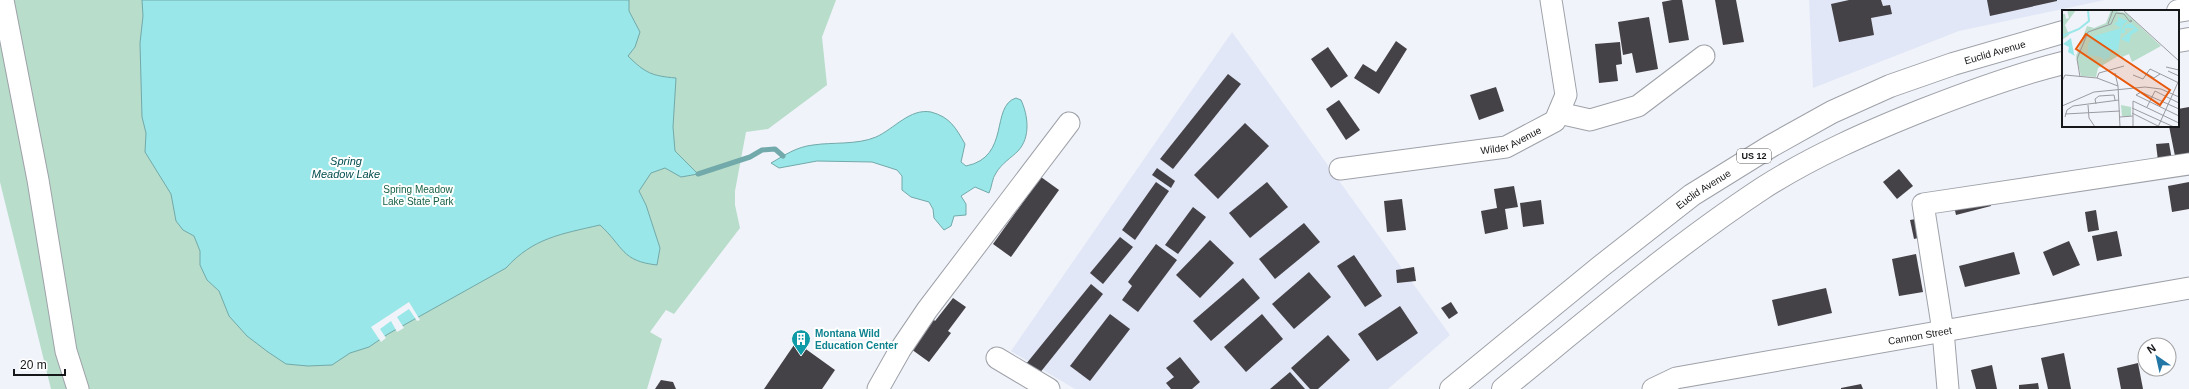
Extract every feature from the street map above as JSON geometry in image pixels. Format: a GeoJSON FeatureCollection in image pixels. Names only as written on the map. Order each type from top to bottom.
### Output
{"type":"FeatureCollection","features":[{"type":"Feature","properties":{"kind":"highway"},"geometry":{"type":"LineString","coordinates":[[2179,11],[2189,9]]}},
{"type":"Feature","properties":{"kind":"highway","name":"Euclid Avenue"},"geometry":{"type":"LineString","coordinates":[[1451,389],[1600,267],[1692,195],[1771,146],[1832,112],[1890,86],[1953,64],[2062,32]]}},
{"type":"Feature","properties":{"kind":"highway"},"geometry":{"type":"LineString","coordinates":[[2179,41],[2189,39]]}},
{"type":"Feature","properties":{"kind":"highway"},"geometry":{"type":"LineString","coordinates":[[1503,389],[1697,233],[1765,187],[1823,155],[1883,126],[1958,96],[2004,80],[2062,63]]}},
{"type":"Feature","properties":{"kind":"highway"},"geometry":{"type":"LineString","coordinates":[[1600,267],[1623,292]]}},
{"type":"Feature","properties":{"kind":"street"},"geometry":{"type":"LineString","coordinates":[[3,0],[38,180],[66,351],[78,389]]}},
{"type":"Feature","properties":{"kind":"street","name":"Wilder Avenue"},"geometry":{"type":"LineString","coordinates":[[1340,169],[1506,147],[1555,121],[1566,95],[1550,0]]}},
{"type":"Feature","properties":{"kind":"street"},"geometry":{"type":"LineString","coordinates":[[1559,113],[1590,120],[1638,106],[1704,56]]}},
{"type":"Feature","properties":{"kind":"street"},"geometry":{"type":"LineString","coordinates":[[878,389],[900,350],[927,310],[1069,123]]}},
{"type":"Feature","properties":{"kind":"street"},"geometry":{"type":"LineString","coordinates":[[1948,389],[1943,331],[1923,204],[2189,164]]}},
{"type":"Feature","properties":{"kind":"street","name":"Cannon Street"},"geometry":{"type":"LineString","coordinates":[[1653,389],[1676,378],[2189,288]]}},
{"type":"Feature","properties":{"kind":"street"},"geometry":{"type":"LineString","coordinates":[[997,358],[1049,389]]}},
{"type":"Feature","properties":{"kind":"shaded area"},"geometry":{"type":"Polygon","coordinates":[[[1809,0],[2105,0],[1959,31],[1813,88],[1809,0]]]}},
{"type":"Feature","properties":{"kind":"shaded area"},"geometry":{"type":"Polygon","coordinates":[[[1232,32],[1450,335],[1388,389],[1075,389],[1011,351],[1232,32]]]}},
{"type":"Feature","properties":{"kind":"green space","name":"Spring Meadow Lake State Park"},"geometry":{"type":"Polygon","coordinates":[[[0,0],[836,0],[822,37],[827,85],[768,129],[746,132],[735,191],[735,205],[740,228],[674,314],[666,310],[650,332],[662,339],[647,389],[51,389],[0,182],[0,0]]]}},
{"type":"Feature","properties":{"kind":"water","name":"Spring Meadow Lake"},"geometry":{"type":"Polygon","coordinates":[[[142,0],[629,0],[629,11],[640,32],[635,47],[628,56],[649,73],[676,78],[673,127],[675,151],[698,174],[681,177],[665,168],[651,173],[639,191],[646,205],[660,248],[657,265],[645,263],[629,256],[600,225],[573,231],[537,244],[516,258],[506,268],[388,334],[369,347],[350,353],[332,365],[308,366],[286,364],[247,336],[229,316],[219,291],[207,280],[200,265],[200,251],[194,236],[183,230],[176,221],[171,194],[145,152],[146,133],[142,117],[140,43],[143,16],[142,0]]]}},
{"type":"Feature","properties":{"kind":"water"},"geometry":{"type":"Polygon","coordinates":[[[1016,98],[1021,100],[1027,119],[1027,133],[1022,145],[1018,151],[998,169],[989,193],[975,187],[961,196],[966,204],[966,215],[954,216],[951,226],[944,230],[934,218],[933,209],[929,202],[911,197],[902,190],[902,176],[897,170],[872,162],[817,161],[779,168],[771,163],[791,152],[807,146],[869,140],[883,133],[909,116],[916,113],[931,112],[948,120],[955,128],[965,144],[961,162],[966,166],[980,161],[989,153],[995,143],[1004,111],[1008,103],[1016,98]]]}},
{"type":"Feature","properties":{"kind":"pier"},"geometry":{"type":"Polygon","coordinates":[[[409,302],[420,320],[417,321],[409,309],[397,317],[404,328],[397,332],[391,321],[380,329],[386,338],[381,342],[371,327],[409,302]]]}},
{"type":"Feature","properties":{"kind":"building"},"geometry":{"type":"Polygon","coordinates":[[[1682,0],[1689,40],[1669,43],[1662,2],[1682,0]]]}},
{"type":"Feature","properties":{"kind":"building"},"geometry":{"type":"Polygon","coordinates":[[[1715,0],[1736,0],[1744,42],[1723,45],[1715,0]]]}},
{"type":"Feature","properties":{"kind":"building"},"geometry":{"type":"Polygon","coordinates":[[[1849,0],[1881,0],[1883,6],[1890,5],[1892,14],[1871,18],[1874,35],[1839,42],[1831,4],[1849,0]]]}},
{"type":"Feature","properties":{"kind":"building"},"geometry":{"type":"Polygon","coordinates":[[[1987,0],[2057,0],[2057,1],[1990,16],[1987,0]]]}},
{"type":"Feature","properties":{"kind":"building"},"geometry":{"type":"Polygon","coordinates":[[[1649,17],[1658,69],[1636,73],[1632,53],[1623,55],[1618,22],[1649,17]]]}},
{"type":"Feature","properties":{"kind":"building"},"geometry":{"type":"Polygon","coordinates":[[[1396,41],[1407,49],[1379,94],[1354,78],[1363,64],[1376,72],[1396,41]]]}},
{"type":"Feature","properties":{"kind":"building"},"geometry":{"type":"Polygon","coordinates":[[[1620,42],[1622,64],[1616,65],[1618,81],[1599,83],[1595,44],[1620,42]]]}},
{"type":"Feature","properties":{"kind":"building"},"geometry":{"type":"Polygon","coordinates":[[[1328,47],[1348,76],[1331,88],[1311,59],[1328,47]]]}},
{"type":"Feature","properties":{"kind":"building"},"geometry":{"type":"Polygon","coordinates":[[[1228,74],[1241,84],[1173,169],[1160,159],[1228,74]]]}},
{"type":"Feature","properties":{"kind":"building"},"geometry":{"type":"Polygon","coordinates":[[[1496,87],[1504,111],[1479,120],[1470,95],[1496,87]]]}},
{"type":"Feature","properties":{"kind":"building"},"geometry":{"type":"Polygon","coordinates":[[[1339,100],[1360,130],[1346,140],[1326,109],[1339,100]]]}},
{"type":"Feature","properties":{"kind":"building"},"geometry":{"type":"Polygon","coordinates":[[[2189,107],[2189,158],[2176,161],[2169,127],[2179,127],[2179,109],[2189,107]]]}},
{"type":"Feature","properties":{"kind":"building"},"geometry":{"type":"Polygon","coordinates":[[[1245,123],[1269,146],[1218,199],[1194,175],[1245,123]]]}},
{"type":"Feature","properties":{"kind":"building"},"geometry":{"type":"Polygon","coordinates":[[[2169,143],[2172,160],[2158,161],[2156,144],[2169,143]]]}},
{"type":"Feature","properties":{"kind":"building"},"geometry":{"type":"Polygon","coordinates":[[[1157,168],[1175,181],[1171,188],[1152,175],[1157,168]]]}},
{"type":"Feature","properties":{"kind":"building"},"geometry":{"type":"Polygon","coordinates":[[[1899,169],[1913,186],[1897,199],[1883,182],[1899,169]]]}},
{"type":"Feature","properties":{"kind":"building"},"geometry":{"type":"Polygon","coordinates":[[[1041,177],[1059,190],[1011,257],[993,244],[1041,177]]]}},
{"type":"Feature","properties":{"kind":"building"},"geometry":{"type":"Polygon","coordinates":[[[1156,182],[1169,191],[1135,240],[1122,230],[1156,182]]]}},
{"type":"Feature","properties":{"kind":"building"},"geometry":{"type":"Polygon","coordinates":[[[1267,182],[1288,207],[1250,238],[1229,213],[1267,182]]]}},
{"type":"Feature","properties":{"kind":"building"},"geometry":{"type":"Polygon","coordinates":[[[2189,182],[2189,209],[2172,212],[2168,186],[2189,182]]]}},
{"type":"Feature","properties":{"kind":"building"},"geometry":{"type":"Polygon","coordinates":[[[1514,186],[1518,207],[1505,209],[1508,229],[1485,234],[1481,211],[1497,208],[1494,189],[1514,186]]]}},
{"type":"Feature","properties":{"kind":"building"},"geometry":{"type":"Polygon","coordinates":[[[1989,196],[1991,206],[1956,215],[1954,206],[1989,196]]]}},
{"type":"Feature","properties":{"kind":"building"},"geometry":{"type":"Polygon","coordinates":[[[1402,199],[1406,230],[1387,232],[1384,201],[1402,199]]]}},
{"type":"Feature","properties":{"kind":"building"},"geometry":{"type":"Polygon","coordinates":[[[1541,200],[1544,224],[1523,227],[1520,203],[1541,200]]]}},
{"type":"Feature","properties":{"kind":"building"},"geometry":{"type":"Polygon","coordinates":[[[1193,207],[1206,217],[1178,254],[1165,245],[1193,207]]]}},
{"type":"Feature","properties":{"kind":"building"},"geometry":{"type":"Polygon","coordinates":[[[2096,210],[2099,230],[2088,232],[2085,212],[2096,210]]]}},
{"type":"Feature","properties":{"kind":"building"},"geometry":{"type":"Polygon","coordinates":[[[1922,218],[1926,236],[1914,239],[1910,220],[1922,218]]]}},
{"type":"Feature","properties":{"kind":"building"},"geometry":{"type":"Polygon","coordinates":[[[1304,223],[1320,242],[1275,279],[1259,259],[1304,223]]]}},
{"type":"Feature","properties":{"kind":"building"},"geometry":{"type":"Polygon","coordinates":[[[2117,231],[2122,256],[2097,261],[2092,236],[2117,231]]]}},
{"type":"Feature","properties":{"kind":"building"},"geometry":{"type":"Polygon","coordinates":[[[1120,237],[1133,247],[1103,284],[1090,273],[1120,237]]]}},
{"type":"Feature","properties":{"kind":"building"},"geometry":{"type":"Polygon","coordinates":[[[1210,240],[1234,263],[1200,298],[1176,275],[1210,240]]]}},
{"type":"Feature","properties":{"kind":"building"},"geometry":{"type":"Polygon","coordinates":[[[2069,241],[2080,265],[2053,276],[2043,252],[2069,241]]]}},
{"type":"Feature","properties":{"kind":"building"},"geometry":{"type":"Polygon","coordinates":[[[1156,244],[1177,260],[1138,312],[1122,300],[1132,286],[1128,282],[1156,244]]]}},
{"type":"Feature","properties":{"kind":"building"},"geometry":{"type":"Polygon","coordinates":[[[2014,252],[2020,274],[1965,287],[1959,266],[2014,252]]]}},
{"type":"Feature","properties":{"kind":"building"},"geometry":{"type":"Polygon","coordinates":[[[1916,254],[1923,292],[1899,296],[1892,259],[1916,254]]]}},
{"type":"Feature","properties":{"kind":"building"},"geometry":{"type":"Polygon","coordinates":[[[1354,255],[1382,296],[1365,307],[1337,266],[1354,255]]]}},
{"type":"Feature","properties":{"kind":"building"},"geometry":{"type":"Polygon","coordinates":[[[1414,267],[1416,281],[1397,283],[1396,270],[1414,267]]]}},
{"type":"Feature","properties":{"kind":"building"},"geometry":{"type":"Polygon","coordinates":[[[1309,272],[1331,297],[1294,329],[1272,304],[1309,272]]]}},
{"type":"Feature","properties":{"kind":"building"},"geometry":{"type":"Polygon","coordinates":[[[1243,278],[1260,298],[1211,341],[1193,321],[1243,278]]]}},
{"type":"Feature","properties":{"kind":"building"},"geometry":{"type":"Polygon","coordinates":[[[1091,284],[1103,294],[1039,374],[1026,364],[1091,284]]]}},
{"type":"Feature","properties":{"kind":"building"},"geometry":{"type":"Polygon","coordinates":[[[1826,288],[1832,313],[1778,326],[1772,300],[1826,288]]]}},
{"type":"Feature","properties":{"kind":"building"},"geometry":{"type":"Polygon","coordinates":[[[953,298],[966,307],[948,331],[951,333],[929,362],[911,349],[933,319],[935,321],[953,298]]]}},
{"type":"Feature","properties":{"kind":"building"},"geometry":{"type":"Polygon","coordinates":[[[1451,302],[1458,313],[1449,319],[1441,308],[1451,302]]]}},
{"type":"Feature","properties":{"kind":"building"},"geometry":{"type":"Polygon","coordinates":[[[1400,306],[1418,333],[1377,361],[1358,334],[1400,306]]]}},
{"type":"Feature","properties":{"kind":"building"},"geometry":{"type":"Polygon","coordinates":[[[1110,314],[1130,329],[1090,381],[1070,366],[1110,314]]]}},
{"type":"Feature","properties":{"kind":"building"},"geometry":{"type":"Polygon","coordinates":[[[1262,314],[1283,339],[1246,372],[1224,347],[1262,314]]]}},
{"type":"Feature","properties":{"kind":"building"},"geometry":{"type":"Polygon","coordinates":[[[1328,335],[1350,360],[1318,389],[1310,389],[1291,368],[1328,335]]]}},
{"type":"Feature","properties":{"kind":"building","name":"Montana Wild Education Center"},"geometry":{"type":"Polygon","coordinates":[[[796,342],[835,370],[822,389],[764,389],[796,342]]]}},
{"type":"Feature","properties":{"kind":"building"},"geometry":{"type":"Polygon","coordinates":[[[2064,353],[2071,389],[2048,389],[2041,358],[2064,353]]]}},
{"type":"Feature","properties":{"kind":"building"},"geometry":{"type":"Polygon","coordinates":[[[1180,357],[1200,382],[1192,389],[1171,389],[1166,383],[1174,377],[1166,368],[1180,357]]]}},
{"type":"Feature","properties":{"kind":"building"},"geometry":{"type":"Polygon","coordinates":[[[2137,363],[2137,377],[2141,377],[2143,389],[2121,389],[2117,368],[2137,363]]]}},
{"type":"Feature","properties":{"kind":"building"},"geometry":{"type":"Polygon","coordinates":[[[1992,365],[1997,389],[1976,389],[1971,370],[1992,365]]]}},
{"type":"Feature","properties":{"kind":"building"},"geometry":{"type":"Polygon","coordinates":[[[1290,372],[1305,389],[1270,389],[1290,372]]]}},
{"type":"Feature","properties":{"kind":"building"},"geometry":{"type":"Polygon","coordinates":[[[661,380],[673,382],[676,389],[655,389],[661,380]]]}},
{"type":"Feature","properties":{"kind":"building"},"geometry":{"type":"Polygon","coordinates":[[[2038,383],[2039,389],[2019,389],[2019,385],[2038,383]]]}},
{"type":"Feature","properties":{"kind":"building"},"geometry":{"type":"Polygon","coordinates":[[[1861,384],[1863,389],[1841,389],[1841,388],[1861,384]]]}},
{"type":"Feature","properties":{"kind":"waterway"},"geometry":{"type":"LineString","coordinates":[[698,174],[750,157],[762,150],[775,149],[783,156]]}},
{"type":"Feature","properties":{"kind":"place","name":"Montana Wild Education Center"},"geometry":{"type":"Point","coordinates":[801,356]}}]}
